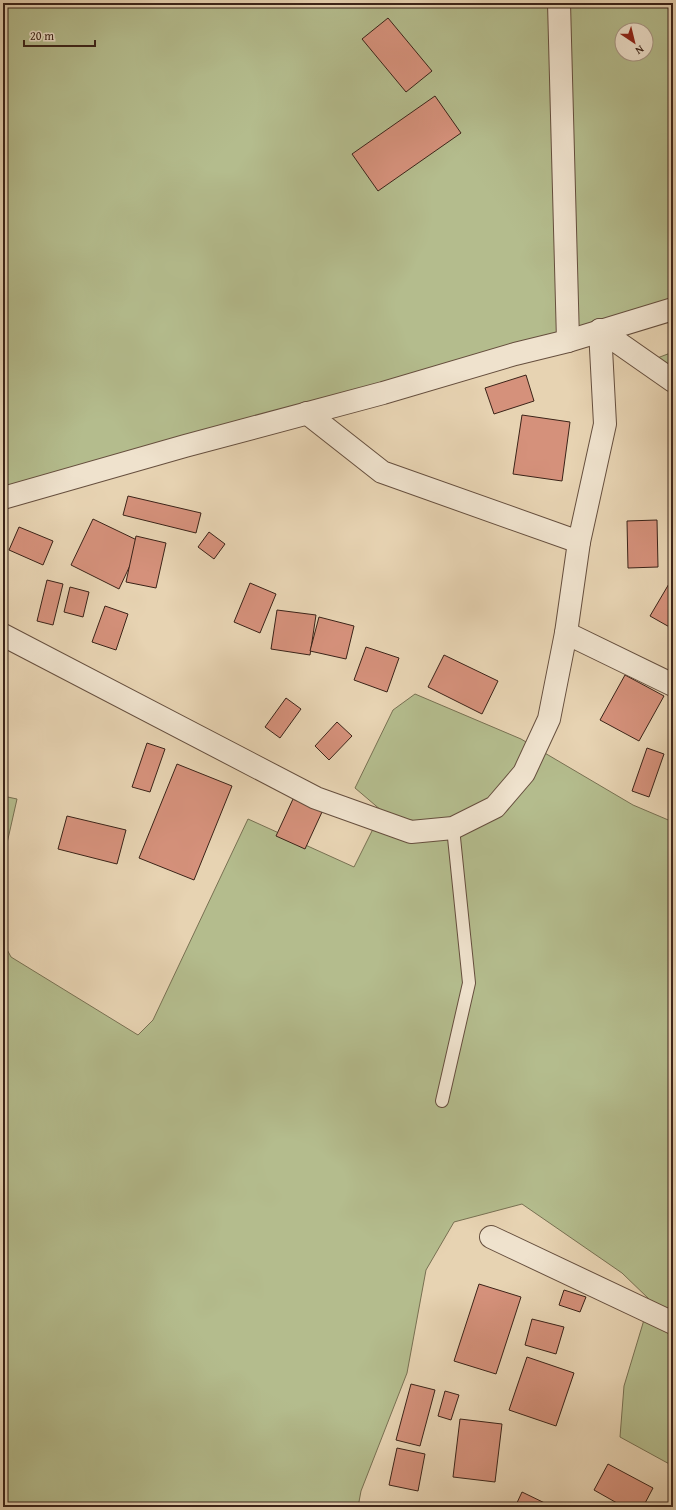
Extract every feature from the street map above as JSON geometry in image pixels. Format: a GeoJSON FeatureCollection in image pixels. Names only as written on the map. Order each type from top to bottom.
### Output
{"type":"FeatureCollection","features":[{"type":"Feature","properties":{"kind":"street"},"geometry":{"type":"LineString","coordinates":[[559,3],[568,341]]}},
{"type":"Feature","properties":{"kind":"street"},"geometry":{"type":"LineString","coordinates":[[3,498],[383,393],[515,354],[568,341],[673,309]]}},
{"type":"Feature","properties":{"kind":"street"},"geometry":{"type":"LineString","coordinates":[[600,330],[673,381]]}},
{"type":"Feature","properties":{"kind":"street"},"geometry":{"type":"LineString","coordinates":[[3,635],[316,798],[411,832],[453,828],[494,807],[524,773],[549,719],[566,633],[579,542],[605,424],[600,330]]}},
{"type":"Feature","properties":{"kind":"street"},"geometry":{"type":"LineString","coordinates":[[307,413],[382,472],[579,542]]}},
{"type":"Feature","properties":{"kind":"street"},"geometry":{"type":"LineString","coordinates":[[566,633],[673,685]]}},
{"type":"Feature","properties":{"kind":"street"},"geometry":{"type":"LineString","coordinates":[[491,1237],[673,1323]]}},
{"type":"Feature","properties":{"kind":"lane"},"geometry":{"type":"LineString","coordinates":[[442,1101],[469,983],[453,828]]}},
{"type":"Feature","properties":{"kind":"green space"},"geometry":{"type":"Polygon","coordinates":[[[3,3],[673,3],[673,309],[471,359],[3,498],[3,3]]]}},
{"type":"Feature","properties":{"kind":"green space"},"geometry":{"type":"Polygon","coordinates":[[[673,352],[673,383],[652,360],[673,352]]]}},
{"type":"Feature","properties":{"kind":"green space"},"geometry":{"type":"Polygon","coordinates":[[[415,694],[521,739],[633,805],[673,822],[673,1466],[620,1437],[624,1386],[650,1300],[622,1273],[522,1204],[454,1222],[426,1270],[407,1373],[361,1491],[358,1507],[3,1507],[3,942],[11,957],[138,1035],[153,1020],[248,819],[354,867],[382,811],[355,788],[393,710],[415,694]]]}},
{"type":"Feature","properties":{"kind":"green space"},"geometry":{"type":"Polygon","coordinates":[[[3,796],[17,799],[3,861],[3,796]]]}},
{"type":"Feature","properties":{"kind":"building"},"geometry":{"type":"Polygon","coordinates":[[[388,18],[432,71],[406,92],[362,39],[388,18]]]}},
{"type":"Feature","properties":{"kind":"building"},"geometry":{"type":"Polygon","coordinates":[[[435,96],[461,133],[378,191],[352,154],[435,96]]]}},
{"type":"Feature","properties":{"kind":"building"},"geometry":{"type":"Polygon","coordinates":[[[526,375],[534,401],[494,414],[485,388],[526,375]]]}},
{"type":"Feature","properties":{"kind":"building"},"geometry":{"type":"Polygon","coordinates":[[[522,415],[570,422],[562,481],[513,474],[522,415]]]}},
{"type":"Feature","properties":{"kind":"building"},"geometry":{"type":"Polygon","coordinates":[[[128,496],[201,513],[196,533],[123,515],[128,496]]]}},
{"type":"Feature","properties":{"kind":"building"},"geometry":{"type":"Polygon","coordinates":[[[93,519],[141,542],[119,589],[71,565],[93,519]]]}},
{"type":"Feature","properties":{"kind":"building"},"geometry":{"type":"Polygon","coordinates":[[[657,520],[658,567],[628,568],[627,521],[657,520]]]}},
{"type":"Feature","properties":{"kind":"building"},"geometry":{"type":"Polygon","coordinates":[[[19,527],[53,541],[43,565],[9,550],[19,527]]]}},
{"type":"Feature","properties":{"kind":"building"},"geometry":{"type":"Polygon","coordinates":[[[209,532],[225,544],[214,559],[198,547],[209,532]]]}},
{"type":"Feature","properties":{"kind":"building"},"geometry":{"type":"Polygon","coordinates":[[[136,536],[166,543],[156,588],[126,582],[136,536]]]}},
{"type":"Feature","properties":{"kind":"building"},"geometry":{"type":"Polygon","coordinates":[[[673,577],[673,629],[650,616],[673,577]]]}},
{"type":"Feature","properties":{"kind":"building"},"geometry":{"type":"Polygon","coordinates":[[[47,580],[63,584],[53,625],[37,621],[47,580]]]}},
{"type":"Feature","properties":{"kind":"building"},"geometry":{"type":"Polygon","coordinates":[[[250,583],[276,594],[260,633],[234,622],[250,583]]]}},
{"type":"Feature","properties":{"kind":"building"},"geometry":{"type":"Polygon","coordinates":[[[70,587],[89,592],[83,617],[64,612],[70,587]]]}},
{"type":"Feature","properties":{"kind":"building"},"geometry":{"type":"Polygon","coordinates":[[[105,606],[128,614],[116,650],[92,642],[105,606]]]}},
{"type":"Feature","properties":{"kind":"building"},"geometry":{"type":"Polygon","coordinates":[[[277,610],[316,615],[310,655],[271,649],[277,610]]]}},
{"type":"Feature","properties":{"kind":"building"},"geometry":{"type":"Polygon","coordinates":[[[319,617],[354,626],[346,659],[310,651],[319,617]]]}},
{"type":"Feature","properties":{"kind":"building"},"geometry":{"type":"Polygon","coordinates":[[[366,647],[399,658],[387,692],[354,680],[366,647]]]}},
{"type":"Feature","properties":{"kind":"building"},"geometry":{"type":"Polygon","coordinates":[[[444,655],[498,681],[482,714],[428,687],[444,655]]]}},
{"type":"Feature","properties":{"kind":"building"},"geometry":{"type":"Polygon","coordinates":[[[625,675],[664,696],[639,741],[600,720],[625,675]]]}},
{"type":"Feature","properties":{"kind":"building"},"geometry":{"type":"Polygon","coordinates":[[[286,698],[301,709],[280,738],[265,727],[286,698]]]}},
{"type":"Feature","properties":{"kind":"building"},"geometry":{"type":"Polygon","coordinates":[[[337,722],[352,736],[329,760],[315,746],[337,722]]]}},
{"type":"Feature","properties":{"kind":"building"},"geometry":{"type":"Polygon","coordinates":[[[147,743],[165,749],[150,792],[132,787],[147,743]]]}},
{"type":"Feature","properties":{"kind":"building"},"geometry":{"type":"Polygon","coordinates":[[[647,748],[664,754],[649,797],[632,791],[647,748]]]}},
{"type":"Feature","properties":{"kind":"building"},"geometry":{"type":"Polygon","coordinates":[[[177,764],[232,786],[194,880],[139,858],[177,764]]]}},
{"type":"Feature","properties":{"kind":"building"},"geometry":{"type":"Polygon","coordinates":[[[293,799],[322,812],[305,849],[276,836],[293,799]]]}},
{"type":"Feature","properties":{"kind":"building"},"geometry":{"type":"Polygon","coordinates":[[[67,816],[126,830],[117,864],[58,849],[67,816]]]}},
{"type":"Feature","properties":{"kind":"building"},"geometry":{"type":"Polygon","coordinates":[[[479,1284],[521,1297],[496,1374],[454,1361],[479,1284]]]}},
{"type":"Feature","properties":{"kind":"building"},"geometry":{"type":"Polygon","coordinates":[[[564,1290],[586,1297],[580,1312],[559,1305],[564,1290]]]}},
{"type":"Feature","properties":{"kind":"building"},"geometry":{"type":"Polygon","coordinates":[[[532,1319],[564,1327],[556,1354],[525,1345],[532,1319]]]}},
{"type":"Feature","properties":{"kind":"building"},"geometry":{"type":"Polygon","coordinates":[[[527,1357],[574,1373],[556,1426],[509,1410],[527,1357]]]}},
{"type":"Feature","properties":{"kind":"building"},"geometry":{"type":"Polygon","coordinates":[[[411,1384],[435,1390],[420,1446],[396,1440],[411,1384]]]}},
{"type":"Feature","properties":{"kind":"building"},"geometry":{"type":"Polygon","coordinates":[[[445,1391],[459,1395],[451,1420],[438,1416],[445,1391]]]}},
{"type":"Feature","properties":{"kind":"building"},"geometry":{"type":"Polygon","coordinates":[[[460,1419],[502,1424],[495,1482],[453,1477],[460,1419]]]}},
{"type":"Feature","properties":{"kind":"building"},"geometry":{"type":"Polygon","coordinates":[[[397,1448],[425,1454],[418,1491],[389,1485],[397,1448]]]}},
{"type":"Feature","properties":{"kind":"building"},"geometry":{"type":"Polygon","coordinates":[[[608,1464],[653,1488],[643,1507],[624,1507],[594,1490],[608,1464]]]}},
{"type":"Feature","properties":{"kind":"building"},"geometry":{"type":"Polygon","coordinates":[[[522,1492],[553,1507],[515,1507],[522,1492]]]}}]}
